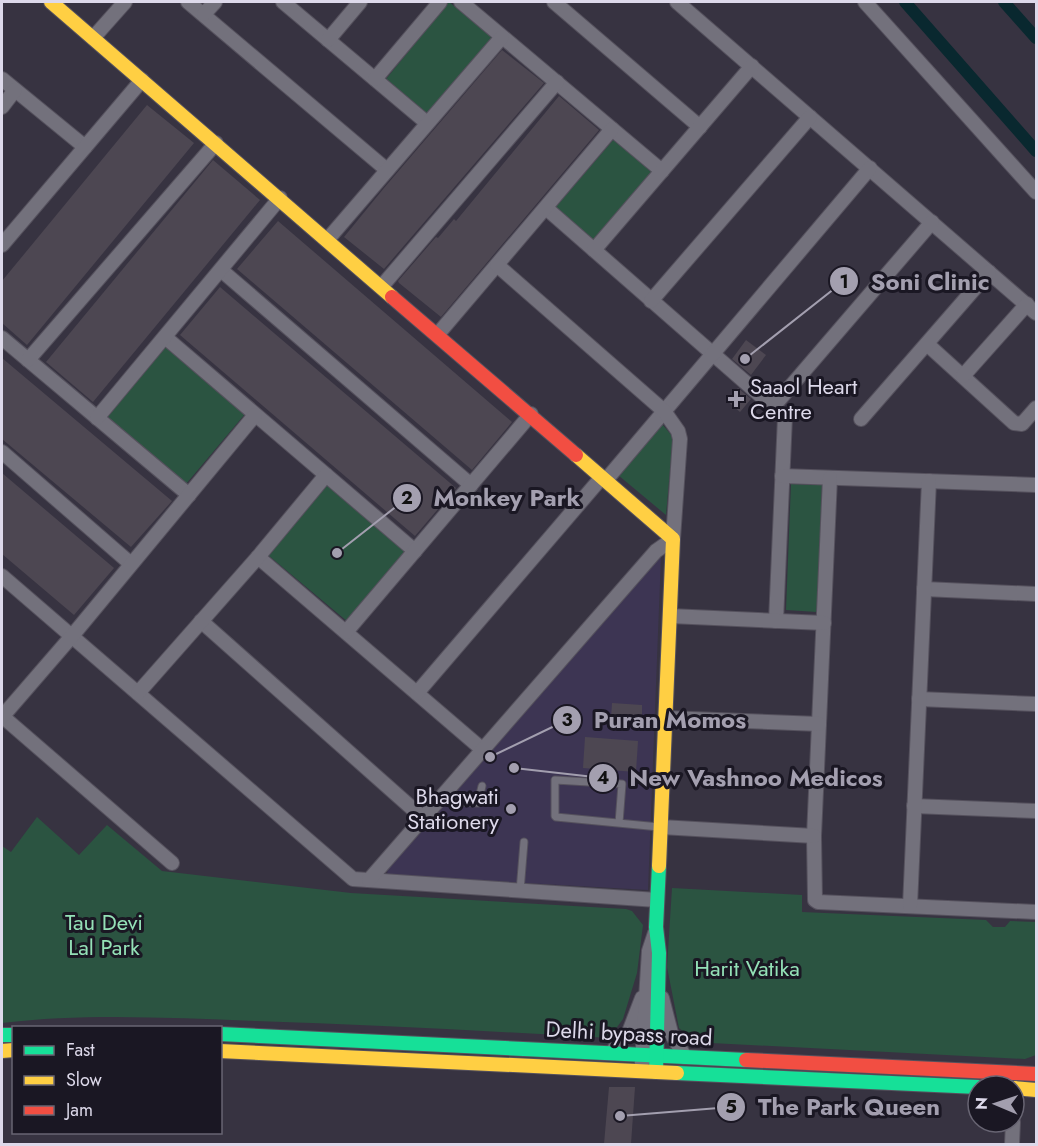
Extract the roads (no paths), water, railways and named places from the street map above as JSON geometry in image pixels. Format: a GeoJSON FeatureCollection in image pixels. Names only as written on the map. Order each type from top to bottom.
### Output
{"type":"FeatureCollection","features":[{"type":"Feature","properties":{"kind":"main road"},"geometry":{"type":"LineString","coordinates":[[51,2],[673,538],[656,927],[659,953],[653,984]]}},
{"type":"Feature","properties":{"kind":"main road","name":"Delhi bypass road"},"geometry":{"type":"LineString","coordinates":[[222,1034],[1034,1072]]}},
{"type":"Feature","properties":{"kind":"main road","name":"Delhi bypass road"},"geometry":{"type":"LineString","coordinates":[[222,1051],[966,1085]]}},
{"type":"Feature","properties":{"kind":"street"},"geometry":{"type":"LineString","coordinates":[[93,38],[124,2]]}},
{"type":"Feature","properties":{"kind":"street"},"geometry":{"type":"LineString","coordinates":[[188,2],[387,170]]}},
{"type":"Feature","properties":{"kind":"street"},"geometry":{"type":"LineString","coordinates":[[204,14],[215,2]]}},
{"type":"Feature","properties":{"kind":"street"},"geometry":{"type":"LineString","coordinates":[[283,2],[428,123]]}},
{"type":"Feature","properties":{"kind":"street"},"geometry":{"type":"LineString","coordinates":[[328,40],[360,2]]}},
{"type":"Feature","properties":{"kind":"street"},"geometry":{"type":"LineString","coordinates":[[375,79],[440,2]]}},
{"type":"Feature","properties":{"kind":"street"},"geometry":{"type":"LineString","coordinates":[[461,2],[662,171]]}},
{"type":"Feature","properties":{"kind":"street"},"geometry":{"type":"LineString","coordinates":[[554,2],[700,127]]}},
{"type":"Feature","properties":{"kind":"street"},"geometry":{"type":"LineString","coordinates":[[677,2],[1032,308],[963,376]]}},
{"type":"Feature","properties":{"kind":"street"},"geometry":{"type":"LineString","coordinates":[[865,2],[1036,192]]}},
{"type":"Feature","properties":{"kind":"street"},"geometry":{"type":"LineString","coordinates":[[328,239],[502,37]]}},
{"type":"Feature","properties":{"kind":"street"},"geometry":{"type":"LineString","coordinates":[[594,250],[752,66]]}},
{"type":"Feature","properties":{"kind":"street"},"geometry":{"type":"LineString","coordinates":[[2,78],[85,147]]}},
{"type":"Feature","properties":{"kind":"street"},"geometry":{"type":"LineString","coordinates":[[2,245],[142,80]]}},
{"type":"Feature","properties":{"kind":"street"},"geometry":{"type":"LineString","coordinates":[[382,286],[557,82]]}},
{"type":"Feature","properties":{"kind":"street"},"geometry":{"type":"LineString","coordinates":[[2,107],[15,90]]}},
{"type":"Feature","properties":{"kind":"street"},"geometry":{"type":"LineString","coordinates":[[651,301],[810,117]]}},
{"type":"Feature","properties":{"kind":"street"},"geometry":{"type":"LineString","coordinates":[[438,334],[612,129]]}},
{"type":"Feature","properties":{"kind":"street"},"geometry":{"type":"LineString","coordinates":[[28,360],[216,143]]}},
{"type":"Feature","properties":{"kind":"street"},"geometry":{"type":"LineString","coordinates":[[417,693],[664,411],[870,168]]}},
{"type":"Feature","properties":{"kind":"street"},"geometry":{"type":"LineString","coordinates":[[98,418],[280,198]]}},
{"type":"Feature","properties":{"kind":"street"},"geometry":{"type":"LineString","coordinates":[[546,208],[712,355],[783,414],[785,420],[776,621]]}},
{"type":"Feature","properties":{"kind":"street"},"geometry":{"type":"LineString","coordinates":[[773,407],[932,222]]}},
{"type":"Feature","properties":{"kind":"street"},"geometry":{"type":"LineString","coordinates":[[369,880],[656,551],[673,538],[680,439],[678,431],[664,411],[497,265]]}},
{"type":"Feature","properties":{"kind":"street"},"geometry":{"type":"LineString","coordinates":[[221,270],[471,484]]}},
{"type":"Feature","properties":{"kind":"street"},"geometry":{"type":"LineString","coordinates":[[861,419],[989,272]]}},
{"type":"Feature","properties":{"kind":"street"},"geometry":{"type":"LineString","coordinates":[[165,337],[415,551]]}},
{"type":"Feature","properties":{"kind":"street"},"geometry":{"type":"LineString","coordinates":[[2,338],[189,495]]}},
{"type":"Feature","properties":{"kind":"street"},"geometry":{"type":"LineString","coordinates":[[927,344],[1014,423],[1022,424],[1036,408]]}},
{"type":"Feature","properties":{"kind":"street"},"geometry":{"type":"LineString","coordinates":[[346,632],[531,414]]}},
{"type":"Feature","properties":{"kind":"street"},"geometry":{"type":"LineString","coordinates":[[172,863],[2,716],[72,636],[255,415]]}},
{"type":"Feature","properties":{"kind":"street"},"geometry":{"type":"LineString","coordinates":[[2,452],[132,564]]}},
{"type":"Feature","properties":{"kind":"street"},"geometry":{"type":"LineString","coordinates":[[138,693],[258,557],[326,475]]}},
{"type":"Feature","properties":{"kind":"street"},"geometry":{"type":"LineString","coordinates":[[782,476],[1036,485]]}},
{"type":"Feature","properties":{"kind":"street"},"geometry":{"type":"LineString","coordinates":[[830,478],[814,836],[815,900],[818,902],[1036,912]]}},
{"type":"Feature","properties":{"kind":"street"},"geometry":{"type":"LineString","coordinates":[[910,906],[929,481]]}},
{"type":"Feature","properties":{"kind":"street"},"geometry":{"type":"LineString","coordinates":[[258,557],[483,750]]}},
{"type":"Feature","properties":{"kind":"street"},"geometry":{"type":"LineString","coordinates":[[2,576],[353,879],[657,900]]}},
{"type":"Feature","properties":{"kind":"street"},"geometry":{"type":"LineString","coordinates":[[924,589],[1036,594]]}},
{"type":"Feature","properties":{"kind":"street"},"geometry":{"type":"LineString","coordinates":[[670,616],[824,622]]}},
{"type":"Feature","properties":{"kind":"street"},"geometry":{"type":"LineString","coordinates":[[201,621],[423,818]]}},
{"type":"Feature","properties":{"kind":"street"},"geometry":{"type":"LineString","coordinates":[[919,699],[1036,704]]}},
{"type":"Feature","properties":{"kind":"street"},"geometry":{"type":"LineString","coordinates":[[665,718],[819,724]]}},
{"type":"Feature","properties":{"kind":"street"},"geometry":{"type":"LineString","coordinates":[[914,806],[1036,811]]}},
{"type":"Feature","properties":{"kind":"street"},"geometry":{"type":"LineString","coordinates":[[661,827],[814,836]]}},
{"type":"Feature","properties":{"kind":"street"},"geometry":{"type":"LineString","coordinates":[[611,1053],[629,1032],[653,984]]}},
{"type":"Feature","properties":{"kind":"street"},"geometry":{"type":"LineString","coordinates":[[649,1071],[653,984]]}},
{"type":"Feature","properties":{"kind":"street"},"geometry":{"type":"LineString","coordinates":[[653,984],[671,1033],[685,1057]]}},
{"type":"Feature","properties":{"kind":"lane"},"geometry":{"type":"LineString","coordinates":[[620,823],[622,784],[555,780],[555,816],[620,823],[661,827]]}},
{"type":"Feature","properties":{"kind":"lane"},"geometry":{"type":"LineString","coordinates":[[438,801],[478,803],[482,786]]}},
{"type":"Feature","properties":{"kind":"lane"},"geometry":{"type":"LineString","coordinates":[[520,891],[524,842]]}},
{"type":"Feature","properties":{"kind":"waterway"},"geometry":{"type":"LineString","coordinates":[[905,2],[1036,151]]}},
{"type":"Feature","properties":{"kind":"waterway"},"geometry":{"type":"LineString","coordinates":[[1004,2],[1036,38]]}},
{"type":"Feature","properties":{"kind":"place","name":"Soni Clinic"},"geometry":{"type":"Point","coordinates":[745,359]}},
{"type":"Feature","properties":{"kind":"place","name":"Saaol Heart Centre"},"geometry":{"type":"Point","coordinates":[736,399]}},
{"type":"Feature","properties":{"kind":"place","name":"Monkey Park"},"geometry":{"type":"Point","coordinates":[337,553]}},
{"type":"Feature","properties":{"kind":"place","name":"Puran Momos"},"geometry":{"type":"Point","coordinates":[490,757]}},
{"type":"Feature","properties":{"kind":"place","name":"New Vashnoo Medicos"},"geometry":{"type":"Point","coordinates":[514,768]}},
{"type":"Feature","properties":{"kind":"place","name":"Bhagwati Stationery"},"geometry":{"type":"Point","coordinates":[511,809]}},
{"type":"Feature","properties":{"kind":"place","name":"The Park Queen"},"geometry":{"type":"Point","coordinates":[620,1116]}},
{"type":"Feature","properties":{"kind":"park label","name":"Tau Devi Lal Park"},"geometry":{"type":"Point","coordinates":[104,934]}},
{"type":"Feature","properties":{"kind":"park label","name":"Harit Vatika"},"geometry":{"type":"Point","coordinates":[747,968]}}]}
